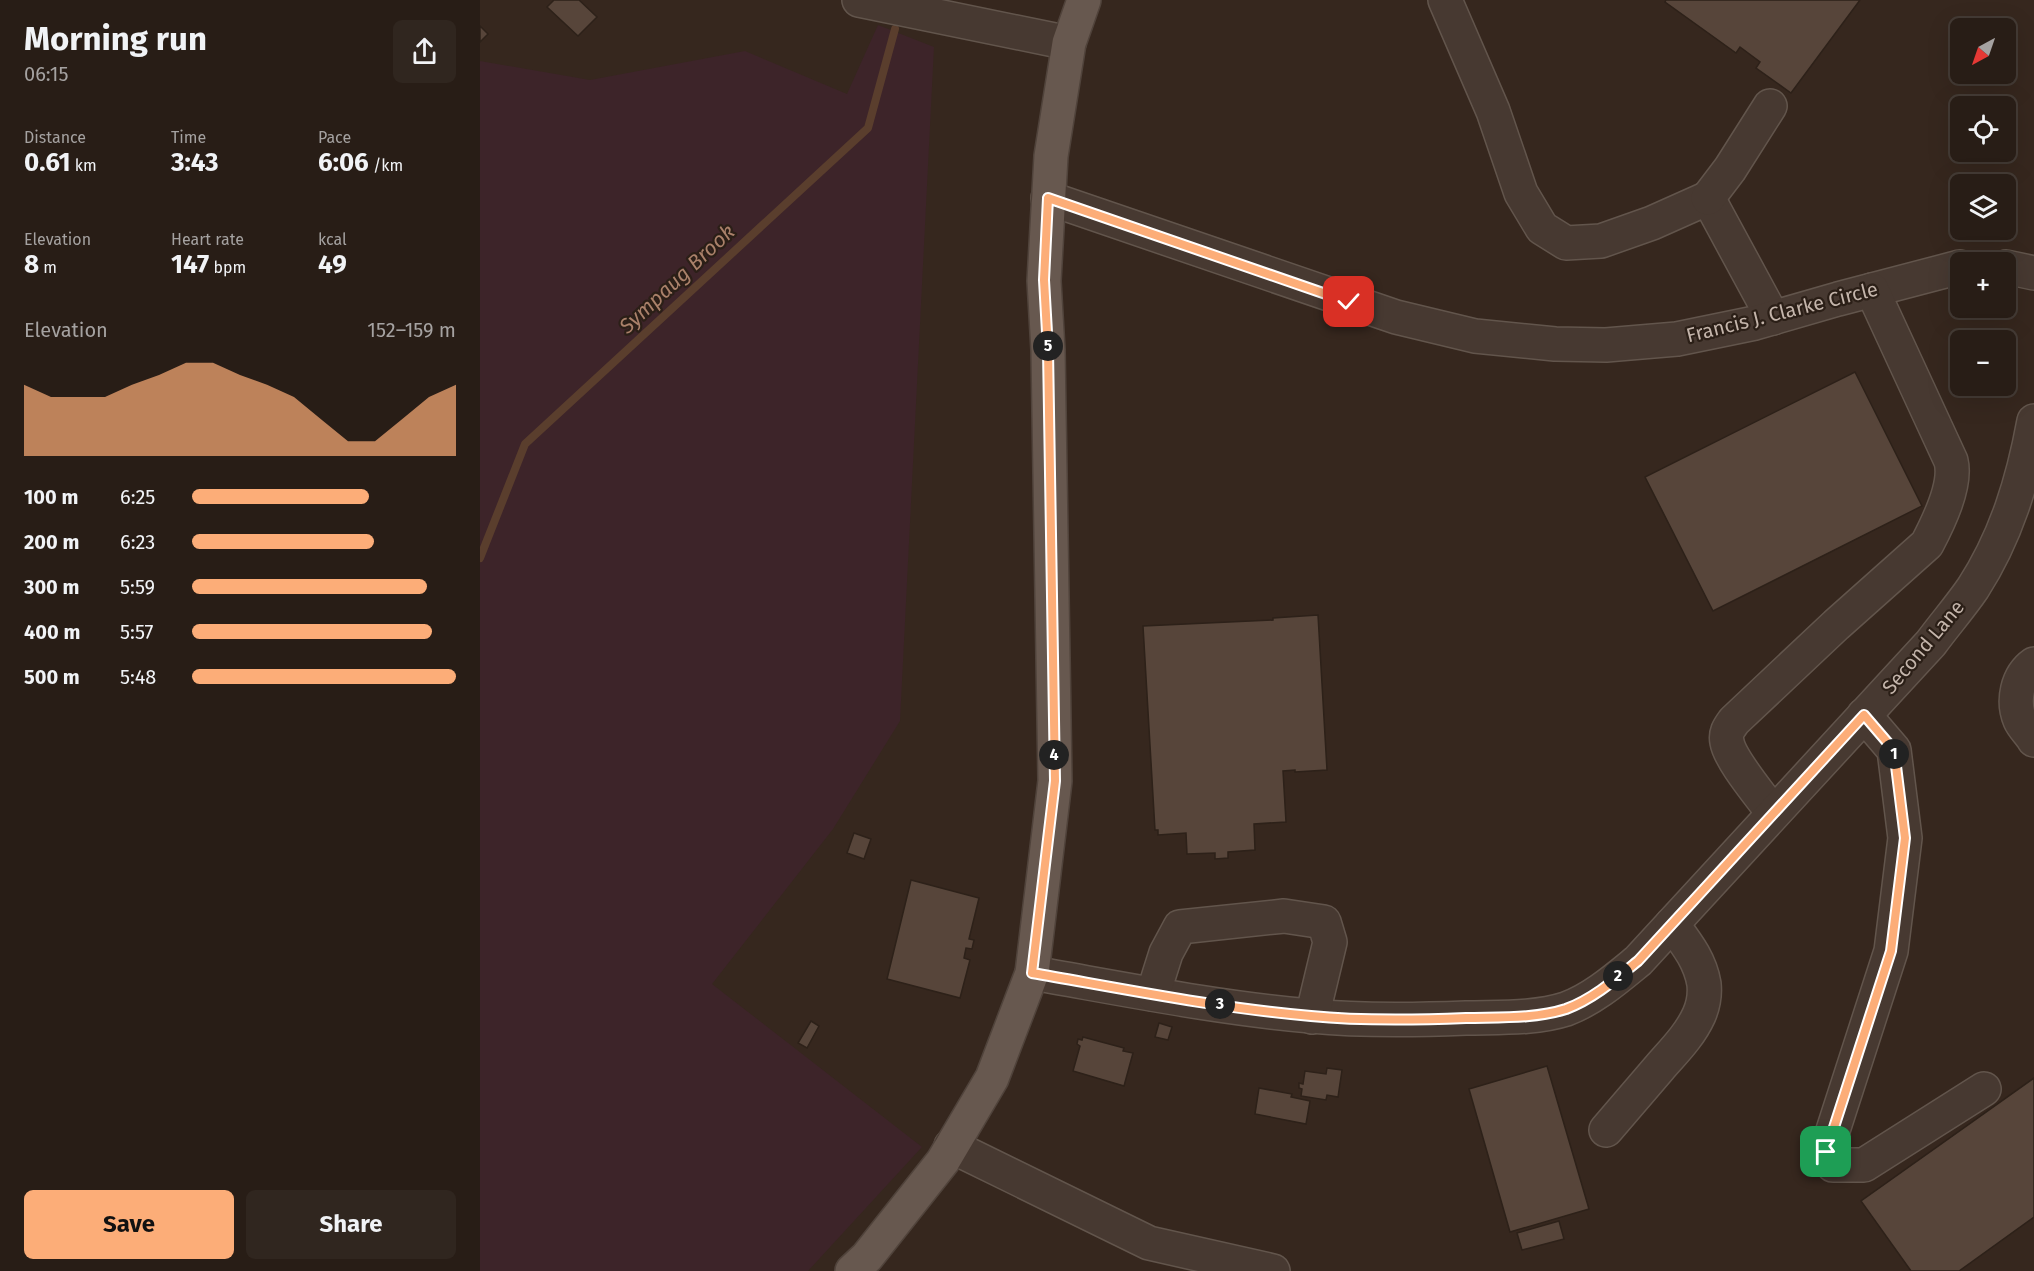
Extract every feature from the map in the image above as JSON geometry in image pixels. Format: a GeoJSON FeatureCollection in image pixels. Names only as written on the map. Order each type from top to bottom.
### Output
{"type":"FeatureCollection","features":[{"type":"Feature","properties":{"kind":"main road"},"geometry":{"type":"LineString","coordinates":[[852,1271],[867,1257],[942,1161],[992,1078],[1032,973],[1055,781],[1048,350],[1044,280],[1048,198],[1051,156],[1069,43],[1084,0]]}},
{"type":"Feature","properties":{"kind":"street"},"geometry":{"type":"LineString","coordinates":[[859,0],[1069,43]]}},
{"type":"Feature","properties":{"kind":"street"},"geometry":{"type":"LineString","coordinates":[[1445,0],[1492,111],[1521,194],[1542,228],[1566,243],[1601,241],[1652,223],[1708,198],[1730,169],[1770,106]]}},
{"type":"Feature","properties":{"kind":"street","name":"Francis J. Clarke Circle"},"geometry":{"type":"LineString","coordinates":[[1048,198],[1396,317],[1475,336],[1555,344],[1606,345],[1677,339],[1773,318],[1950,270]]}},
{"type":"Feature","properties":{"kind":"street"},"geometry":{"type":"LineString","coordinates":[[1708,198],[1773,318]]}},
{"type":"Feature","properties":{"kind":"street"},"geometry":{"type":"LineString","coordinates":[[2016,269],[2034,273]]}},
{"type":"Feature","properties":{"kind":"street"},"geometry":{"type":"LineString","coordinates":[[1773,813],[1732,754],[1727,742],[1727,732],[1734,721],[1827,633],[1927,544],[1954,472],[1952,461],[1872,290]]}},
{"type":"Feature","properties":{"kind":"street","name":"Second Lane"},"geometry":{"type":"LineString","coordinates":[[1032,973],[1153,994],[1312,1017],[1426,1019],[1510,1017],[1552,1013],[1568,1008],[1596,993],[1638,961],[1931,643],[1973,588],[2001,537],[2016,501],[2026,465],[2034,421]]}},
{"type":"Feature","properties":{"kind":"street"},"geometry":{"type":"LineString","coordinates":[[2034,664],[2029,668],[2016,690],[2020,719],[2034,740]]}},
{"type":"Feature","properties":{"kind":"street"},"geometry":{"type":"LineString","coordinates":[[1864,715],[1894,750],[1905,838],[1891,951],[1826,1152],[1833,1165],[1864,1165],[1984,1089]]}},
{"type":"Feature","properties":{"kind":"street"},"geometry":{"type":"LineString","coordinates":[[1153,994],[1166,953],[1180,927],[1284,916],[1324,922],[1330,942],[1312,1017]]}},
{"type":"Feature","properties":{"kind":"street"},"geometry":{"type":"LineString","coordinates":[[1606,1130],[1677,1048],[1699,1014],[1704,987],[1702,974],[1692,953],[1672,924]]}},
{"type":"Feature","properties":{"kind":"street"},"geometry":{"type":"LineString","coordinates":[[951,1146],[1149,1243],[1273,1271]]}},
{"type":"Feature","properties":{"kind":"shaded area"},"geometry":{"type":"Polygon","coordinates":[[[878,25],[934,47],[900,721],[833,829],[712,984],[922,1147],[808,1271],[480,1271],[480,61],[590,80],[745,51],[847,94],[878,25]]]}},
{"type":"Feature","properties":{"kind":"building"},"geometry":{"type":"Polygon","coordinates":[[[554,0],[579,0],[597,17],[578,36],[547,7],[554,0]]]}},
{"type":"Feature","properties":{"kind":"building"},"geometry":{"type":"Polygon","coordinates":[[[1666,0],[1860,0],[1791,93],[1756,68],[1760,62],[1740,47],[1736,53],[1665,2],[1666,0]]]}},
{"type":"Feature","properties":{"kind":"building"},"geometry":{"type":"Polygon","coordinates":[[[480,26],[488,34],[480,42],[480,26]]]}},
{"type":"Feature","properties":{"kind":"building"},"geometry":{"type":"Polygon","coordinates":[[[1855,372],[1922,506],[1713,611],[1645,477],[1855,372]]]}},
{"type":"Feature","properties":{"kind":"building"},"geometry":{"type":"Polygon","coordinates":[[[1318,615],[1327,770],[1283,771],[1286,822],[1254,824],[1255,850],[1228,852],[1228,858],[1215,859],[1215,853],[1187,854],[1186,833],[1158,835],[1158,830],[1155,830],[1143,626],[1273,620],[1273,618],[1318,615]]]}},
{"type":"Feature","properties":{"kind":"building"},"geometry":{"type":"Polygon","coordinates":[[[854,833],[871,839],[864,859],[847,853],[854,833]]]}},
{"type":"Feature","properties":{"kind":"building"},"geometry":{"type":"Polygon","coordinates":[[[911,880],[979,898],[969,939],[974,940],[972,949],[966,948],[964,958],[970,960],[960,998],[887,979],[911,880]]]}},
{"type":"Feature","properties":{"kind":"building"},"geometry":{"type":"Polygon","coordinates":[[[811,1021],[819,1026],[807,1048],[798,1043],[811,1021]]]}},
{"type":"Feature","properties":{"kind":"building"},"geometry":{"type":"Polygon","coordinates":[[[1159,1023],[1172,1027],[1168,1040],[1155,1037],[1159,1023]]]}},
{"type":"Feature","properties":{"kind":"building"},"geometry":{"type":"Polygon","coordinates":[[[1083,1037],[1124,1048],[1123,1051],[1133,1053],[1124,1086],[1073,1071],[1080,1046],[1077,1044],[1078,1039],[1082,1040],[1083,1037]]]}},
{"type":"Feature","properties":{"kind":"building"},"geometry":{"type":"Polygon","coordinates":[[[1547,1066],[1589,1209],[1510,1232],[1469,1089],[1547,1066]]]}},
{"type":"Feature","properties":{"kind":"building"},"geometry":{"type":"Polygon","coordinates":[[[1327,1068],[1342,1070],[1338,1097],[1327,1095],[1326,1100],[1301,1096],[1302,1089],[1299,1088],[1299,1083],[1303,1084],[1305,1071],[1326,1074],[1327,1068]]]}},
{"type":"Feature","properties":{"kind":"building"},"geometry":{"type":"Polygon","coordinates":[[[2034,1078],[2034,1217],[1959,1271],[1911,1271],[1861,1201],[2034,1078]]]}},
{"type":"Feature","properties":{"kind":"building"},"geometry":{"type":"Polygon","coordinates":[[[1259,1088],[1292,1094],[1291,1097],[1310,1101],[1306,1124],[1255,1114],[1259,1088]]]}},
{"type":"Feature","properties":{"kind":"building"},"geometry":{"type":"Polygon","coordinates":[[[1559,1221],[1564,1239],[1522,1250],[1517,1233],[1559,1221]]]}},
{"type":"Feature","properties":{"kind":"waterway","name":"Sympaug Brook"},"geometry":{"type":"LineString","coordinates":[[480,558],[525,444],[868,128],[895,29]]}},
{"type":"Feature","properties":{"kind":"route"},"geometry":{"type":"LineString","coordinates":[[1349,302],[1048,198],[1044,280],[1048,350],[1055,781],[1032,973],[1184,999],[1312,1017],[1426,1019],[1510,1017],[1552,1013],[1568,1008],[1596,993],[1638,961],[1864,715],[1894,750],[1905,838],[1891,951],[1826,1152]]}}]}
